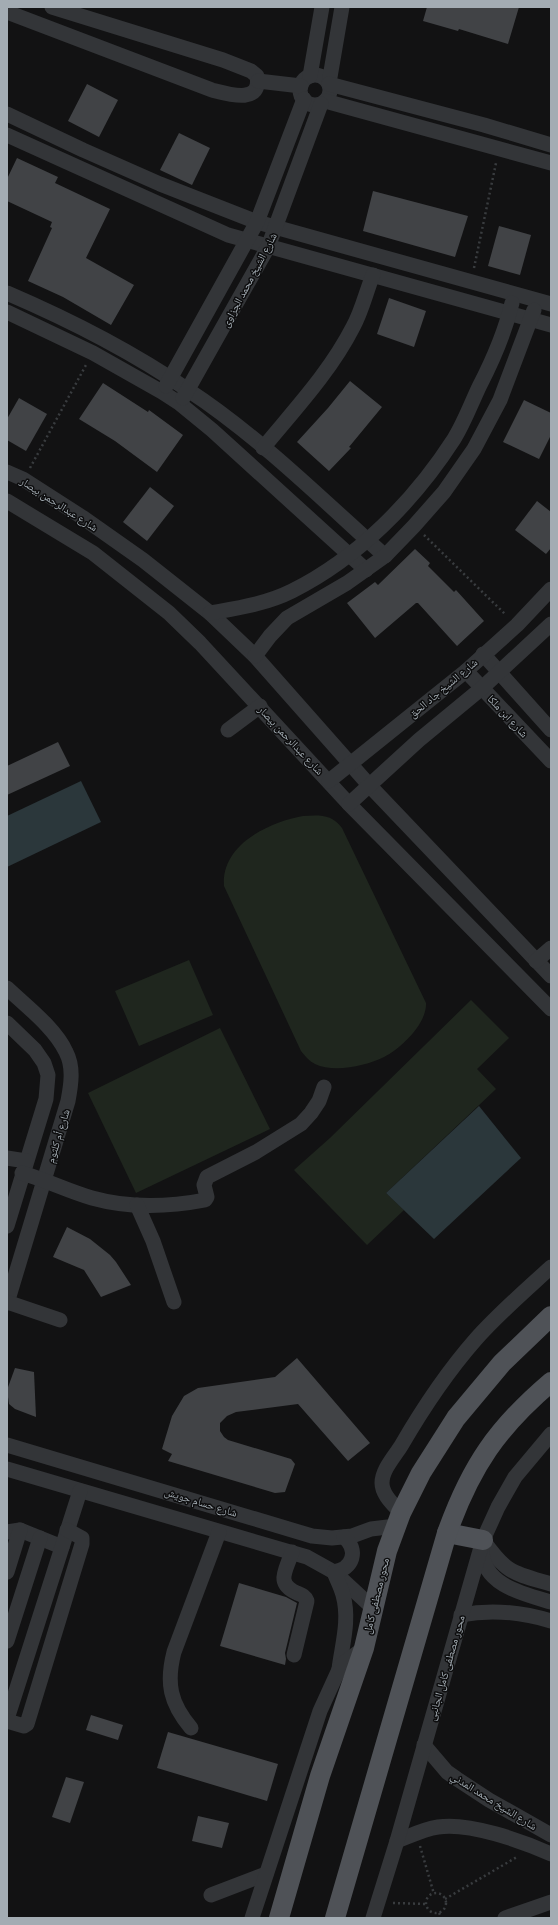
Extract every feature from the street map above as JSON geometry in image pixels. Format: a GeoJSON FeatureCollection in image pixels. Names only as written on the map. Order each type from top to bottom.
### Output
{"type":"FeatureCollection","features":[{"type":"Feature","properties":{"kind":"main road","name":"محور مصطفى كامل"},"geometry":{"type":"LineString","coordinates":[[279,1918],[320,1776],[364,1648],[387,1551],[398,1519],[421,1473],[456,1418],[502,1363],[551,1316]]}},
{"type":"Feature","properties":{"kind":"main road"},"geometry":{"type":"LineString","coordinates":[[335,1918],[447,1533],[463,1491],[485,1452],[503,1428],[523,1406],[551,1382]]}},
{"type":"Feature","properties":{"kind":"main road"},"geometry":{"type":"LineString","coordinates":[[447,1533],[483,1540]]}},
{"type":"Feature","properties":{"kind":"street"},"geometry":{"type":"LineString","coordinates":[[7,12],[212,90],[241,96],[251,94],[256,89],[258,81],[257,76],[251,71],[223,60],[52,7]]}},
{"type":"Feature","properties":{"kind":"street","name":"شارع الشيخ محمد الجزاوى"},"geometry":{"type":"LineString","coordinates":[[162,392],[171,379],[257,222],[305,87],[321,7]]}},
{"type":"Feature","properties":{"kind":"street"},"geometry":{"type":"LineString","coordinates":[[323,103],[330,93],[329,84],[342,7]]}},
{"type":"Feature","properties":{"kind":"street"},"geometry":{"type":"LineString","coordinates":[[258,81],[305,87],[320,76],[329,84],[484,125],[551,145]]}},
{"type":"Feature","properties":{"kind":"street"},"geometry":{"type":"LineString","coordinates":[[305,87],[312,104],[323,103],[551,163]]}},
{"type":"Feature","properties":{"kind":"street","name":"شارع الشيخ محمد الجزاوى"},"geometry":{"type":"LineString","coordinates":[[179,403],[189,390],[268,247],[323,103]]}},
{"type":"Feature","properties":{"kind":"street"},"geometry":{"type":"LineString","coordinates":[[7,114],[97,156],[181,192],[257,222],[551,304]]}},
{"type":"Feature","properties":{"kind":"street"},"geometry":{"type":"LineString","coordinates":[[480,144],[484,125]]}},
{"type":"Feature","properties":{"kind":"street"},"geometry":{"type":"LineString","coordinates":[[7,135],[194,221],[247,241],[510,312],[551,325]]}},
{"type":"Feature","properties":{"kind":"street"},"geometry":{"type":"LineString","coordinates":[[263,448],[338,355],[354,325],[372,275]]}},
{"type":"Feature","properties":{"kind":"street"},"geometry":{"type":"LineString","coordinates":[[7,293],[91,332],[129,352],[189,390],[263,448],[385,556]]}},
{"type":"Feature","properties":{"kind":"street"},"geometry":{"type":"LineString","coordinates":[[210,613],[254,604],[292,591],[349,555],[405,503],[432,471],[455,437],[495,354],[510,312],[514,294]]}},
{"type":"Feature","properties":{"kind":"street"},"geometry":{"type":"LineString","coordinates":[[255,656],[277,627],[287,618],[366,570],[385,556],[444,492],[474,449],[500,400],[531,318],[536,300]]}},
{"type":"Feature","properties":{"kind":"street"},"geometry":{"type":"LineString","coordinates":[[7,312],[93,352],[179,403],[212,430],[366,570]]}},
{"type":"Feature","properties":{"kind":"street","name":"شارع عبدالرحمن بيصار"},"geometry":{"type":"LineString","coordinates":[[7,472],[23,479],[143,560],[210,613],[255,656],[369,785],[551,976]]}},
{"type":"Feature","properties":{"kind":"street","name":"شارع عبدالرحمن بيصار"},"geometry":{"type":"LineString","coordinates":[[7,501],[93,553],[169,613],[260,706],[349,804],[551,1009]]}},
{"type":"Feature","properties":{"kind":"street","name":"شارع الشيخ جاد الحق"},"geometry":{"type":"LineString","coordinates":[[329,781],[466,671],[483,654],[517,625],[551,589]]}},
{"type":"Feature","properties":{"kind":"street"},"geometry":{"type":"LineString","coordinates":[[349,804],[419,740],[482,688],[499,671],[538,638],[551,624]]}},
{"type":"Feature","properties":{"kind":"street","name":"شارع ابن ملكا"},"geometry":{"type":"LineString","coordinates":[[483,654],[551,730]]}},
{"type":"Feature","properties":{"kind":"street","name":"شارع ابن ملكا"},"geometry":{"type":"LineString","coordinates":[[466,671],[551,761]]}},
{"type":"Feature","properties":{"kind":"street"},"geometry":{"type":"LineString","coordinates":[[228,730],[260,706]]}},
{"type":"Feature","properties":{"kind":"street"},"geometry":{"type":"LineString","coordinates":[[536,960],[551,948]]}},
{"type":"Feature","properties":{"kind":"street","name":"شارع أم كلثوم"},"geometry":{"type":"LineString","coordinates":[[7,988],[54,1034],[66,1052],[71,1068],[71,1083],[68,1101],[7,1303]]}},
{"type":"Feature","properties":{"kind":"street","name":"شارع أم كلثوم"},"geometry":{"type":"LineString","coordinates":[[7,1022],[35,1050],[44,1063],[48,1076],[46,1099],[7,1226]]}},
{"type":"Feature","properties":{"kind":"street"},"geometry":{"type":"LineString","coordinates":[[7,1158],[45,1179],[92,1198],[137,1205],[179,1204],[205,1200],[207,1197],[204,1184],[207,1177],[256,1152],[301,1124],[319,1101],[324,1087]]}},
{"type":"Feature","properties":{"kind":"street"},"geometry":{"type":"LineString","coordinates":[[137,1205],[153,1241],[174,1302]]}},
{"type":"Feature","properties":{"kind":"street"},"geometry":{"type":"LineString","coordinates":[[398,1519],[384,1493],[382,1482],[384,1474],[404,1440],[430,1399],[476,1339],[504,1310],[551,1267]]}},
{"type":"Feature","properties":{"kind":"street"},"geometry":{"type":"LineString","coordinates":[[7,1303],[60,1320]]}},
{"type":"Feature","properties":{"kind":"street","name":"محور مصطفى كامل الجانبى"},"geometry":{"type":"LineString","coordinates":[[373,1918],[397,1841],[483,1540],[498,1507],[515,1477],[551,1434]]}},
{"type":"Feature","properties":{"kind":"street","name":"شارع حسام جويش"},"geometry":{"type":"LineString","coordinates":[[7,1445],[169,1492],[312,1536],[332,1538],[352,1536],[398,1519]]}},
{"type":"Feature","properties":{"kind":"street","name":"شارع حسام جويش"},"geometry":{"type":"LineString","coordinates":[[7,1469],[307,1557],[334,1572],[374,1610]]}},
{"type":"Feature","properties":{"kind":"street"},"geometry":{"type":"LineString","coordinates":[[68,1530],[82,1538],[82,1544],[27,1724],[24,1726],[7,1720],[80,1491]]}},
{"type":"Feature","properties":{"kind":"street"},"geometry":{"type":"LineString","coordinates":[[163,1516],[169,1492]]}},
{"type":"Feature","properties":{"kind":"street"},"geometry":{"type":"LineString","coordinates":[[7,1572],[13,1531],[40,1538],[62,1547]]}},
{"type":"Feature","properties":{"kind":"street"},"geometry":{"type":"LineString","coordinates":[[191,1728],[181,1716],[173,1701],[170,1684],[170,1668],[174,1652],[219,1532]]}},
{"type":"Feature","properties":{"kind":"street"},"geometry":{"type":"LineString","coordinates":[[339,1669],[345,1632],[346,1609],[343,1595],[334,1572],[344,1569],[351,1561],[353,1550],[344,1537]]}},
{"type":"Feature","properties":{"kind":"street"},"geometry":{"type":"LineString","coordinates":[[7,1641],[40,1538]]}},
{"type":"Feature","properties":{"kind":"street"},"geometry":{"type":"LineString","coordinates":[[483,1540],[499,1562],[512,1572],[551,1584]]}},
{"type":"Feature","properties":{"kind":"street"},"geometry":{"type":"LineString","coordinates":[[483,1540],[482,1550],[484,1562],[494,1578],[504,1586],[516,1592],[551,1602]]}},
{"type":"Feature","properties":{"kind":"street"},"geometry":{"type":"LineString","coordinates":[[292,1552],[284,1577],[284,1585],[287,1588],[303,1595],[307,1601],[294,1654]]}},
{"type":"Feature","properties":{"kind":"street"},"geometry":{"type":"LineString","coordinates":[[461,1615],[502,1612],[518,1613],[551,1620]]}},
{"type":"Feature","properties":{"kind":"street"},"geometry":{"type":"LineString","coordinates":[[252,1918],[320,1711],[341,1665],[364,1648]]}},
{"type":"Feature","properties":{"kind":"street","name":"شارع الشيخ محمد المدني"},"geometry":{"type":"LineString","coordinates":[[424,1746],[447,1772],[489,1800],[551,1835]]}},
{"type":"Feature","properties":{"kind":"street","name":"شارع الشيخ محمد المدني"},"geometry":{"type":"LineString","coordinates":[[397,1841],[437,1827],[459,1826],[480,1830],[551,1854]]}},
{"type":"Feature","properties":{"kind":"street"},"geometry":{"type":"LineString","coordinates":[[211,1895],[266,1874]]}},
{"type":"Feature","properties":{"kind":"street"},"geometry":{"type":"LineString","coordinates":[[505,1918],[551,1902]]}},
{"type":"Feature","properties":{"kind":"path"},"geometry":{"type":"LineString","coordinates":[[471,281],[499,149]]}},
{"type":"Feature","properties":{"kind":"path"},"geometry":{"type":"LineString","coordinates":[[23,479],[93,352]]}},
{"type":"Feature","properties":{"kind":"path"},"geometry":{"type":"LineString","coordinates":[[414,526],[517,625]]}},
{"type":"Feature","properties":{"kind":"path"},"geometry":{"type":"LineString","coordinates":[[417,1833],[434,1894]]}},
{"type":"Feature","properties":{"kind":"path"},"geometry":{"type":"LineString","coordinates":[[445,1899],[534,1848]]}},
{"type":"Feature","properties":{"kind":"path"},"geometry":{"type":"LineString","coordinates":[[442,1918],[439,1913],[430,1911],[426,1904],[427,1899],[434,1894],[443,1896],[445,1899]]}},
{"type":"Feature","properties":{"kind":"path"},"geometry":{"type":"LineString","coordinates":[[439,1913],[445,1908],[445,1899]]}},
{"type":"Feature","properties":{"kind":"path"},"geometry":{"type":"LineString","coordinates":[[377,1903],[426,1904]]}},
{"type":"Feature","properties":{"kind":"shaded area"},"geometry":{"type":"Polygon","coordinates":[[[81,781],[101,822],[7,867],[7,816],[81,781]]]}},
{"type":"Feature","properties":{"kind":"shaded area"},"geometry":{"type":"Polygon","coordinates":[[[303,816],[325,816],[334,820],[342,828],[426,1003],[425,1011],[418,1027],[398,1048],[384,1057],[359,1066],[340,1068],[323,1067],[315,1064],[301,1051],[224,886],[225,871],[230,859],[239,847],[262,830],[290,819],[303,816]]]}},
{"type":"Feature","properties":{"kind":"shaded area"},"geometry":{"type":"Polygon","coordinates":[[[189,960],[213,1015],[139,1046],[115,991],[189,960]]]}},
{"type":"Feature","properties":{"kind":"shaded area"},"geometry":{"type":"Polygon","coordinates":[[[471,1000],[509,1038],[477,1069],[496,1089],[386,1193],[404,1210],[367,1245],[294,1170],[330,1138],[471,1000]]]}},
{"type":"Feature","properties":{"kind":"shaded area"},"geometry":{"type":"Polygon","coordinates":[[[220,1028],[270,1129],[136,1193],[88,1093],[220,1028]]]}},
{"type":"Feature","properties":{"kind":"shaded area"},"geometry":{"type":"Polygon","coordinates":[[[479,1106],[521,1158],[434,1239],[386,1193],[479,1106]]]}},
{"type":"Feature","properties":{"kind":"building"},"geometry":{"type":"Polygon","coordinates":[[[427,7],[519,7],[508,44],[459,29],[458,31],[423,21],[427,7]]]}},
{"type":"Feature","properties":{"kind":"building"},"geometry":{"type":"Polygon","coordinates":[[[87,84],[118,100],[99,137],[68,121],[87,84]]]}},
{"type":"Feature","properties":{"kind":"building"},"geometry":{"type":"Polygon","coordinates":[[[179,133],[210,148],[192,185],[160,170],[179,133]]]}},
{"type":"Feature","properties":{"kind":"building"},"geometry":{"type":"Polygon","coordinates":[[[17,158],[58,177],[55,183],[110,209],[86,258],[134,285],[111,325],[63,297],[28,281],[52,228],[50,227],[52,222],[7,201],[7,179],[17,158]]]}},
{"type":"Feature","properties":{"kind":"building"},"geometry":{"type":"Polygon","coordinates":[[[373,191],[468,216],[455,257],[363,231],[373,191]]]}},
{"type":"Feature","properties":{"kind":"building"},"geometry":{"type":"Polygon","coordinates":[[[499,226],[531,235],[520,275],[488,266],[499,226]]]}},
{"type":"Feature","properties":{"kind":"building"},"geometry":{"type":"Polygon","coordinates":[[[389,298],[426,311],[414,347],[377,334],[389,298]]]}},
{"type":"Feature","properties":{"kind":"building"},"geometry":{"type":"Polygon","coordinates":[[[350,381],[382,407],[349,447],[351,448],[329,471],[297,442],[350,381]]]}},
{"type":"Feature","properties":{"kind":"building"},"geometry":{"type":"Polygon","coordinates":[[[103,383],[148,412],[149,410],[183,435],[157,472],[115,441],[79,419],[103,383]]]}},
{"type":"Feature","properties":{"kind":"building"},"geometry":{"type":"Polygon","coordinates":[[[19,398],[47,414],[26,451],[7,440],[7,419],[19,398]]]}},
{"type":"Feature","properties":{"kind":"building"},"geometry":{"type":"Polygon","coordinates":[[[524,400],[551,413],[551,435],[539,459],[503,442],[524,400]]]}},
{"type":"Feature","properties":{"kind":"building"},"geometry":{"type":"Polygon","coordinates":[[[150,487],[174,506],[147,541],[123,522],[150,487]]]}},
{"type":"Feature","properties":{"kind":"building"},"geometry":{"type":"Polygon","coordinates":[[[537,501],[551,512],[551,548],[546,554],[515,530],[537,501]]]}},
{"type":"Feature","properties":{"kind":"building"},"geometry":{"type":"Polygon","coordinates":[[[415,549],[430,563],[428,566],[454,592],[456,590],[484,621],[457,646],[418,603],[416,603],[375,638],[347,603],[375,582],[378,585],[415,549]]]}},
{"type":"Feature","properties":{"kind":"building"},"geometry":{"type":"Polygon","coordinates":[[[58,742],[70,766],[7,795],[7,766],[58,742]]]}},
{"type":"Feature","properties":{"kind":"building"},"geometry":{"type":"Polygon","coordinates":[[[67,1227],[90,1239],[110,1255],[131,1285],[101,1297],[84,1270],[53,1257],[67,1227]]]}},
{"type":"Feature","properties":{"kind":"building"},"geometry":{"type":"Polygon","coordinates":[[[297,1358],[370,1443],[348,1461],[298,1404],[236,1412],[227,1416],[220,1423],[220,1431],[228,1440],[291,1459],[295,1464],[285,1492],[275,1493],[168,1461],[172,1454],[162,1449],[172,1416],[184,1396],[198,1388],[275,1377],[297,1358]]]}},
{"type":"Feature","properties":{"kind":"building"},"geometry":{"type":"Polygon","coordinates":[[[15,1368],[34,1372],[36,1417],[15,1409],[9,1404],[7,1390],[15,1368]]]}},
{"type":"Feature","properties":{"kind":"building"},"geometry":{"type":"Polygon","coordinates":[[[239,1583],[286,1597],[297,1603],[285,1653],[285,1665],[220,1646],[239,1583]]]}},
{"type":"Feature","properties":{"kind":"building"},"geometry":{"type":"Polygon","coordinates":[[[91,1715],[123,1725],[118,1740],[86,1730],[91,1715]]]}},
{"type":"Feature","properties":{"kind":"building"},"geometry":{"type":"Polygon","coordinates":[[[168,1732],[278,1764],[267,1801],[157,1768],[168,1732]]]}},
{"type":"Feature","properties":{"kind":"building"},"geometry":{"type":"Polygon","coordinates":[[[66,1777],[84,1782],[70,1823],[52,1817],[66,1777]]]}},
{"type":"Feature","properties":{"kind":"building"},"geometry":{"type":"Polygon","coordinates":[[[198,1816],[229,1823],[222,1848],[192,1841],[198,1816]]]}}]}
